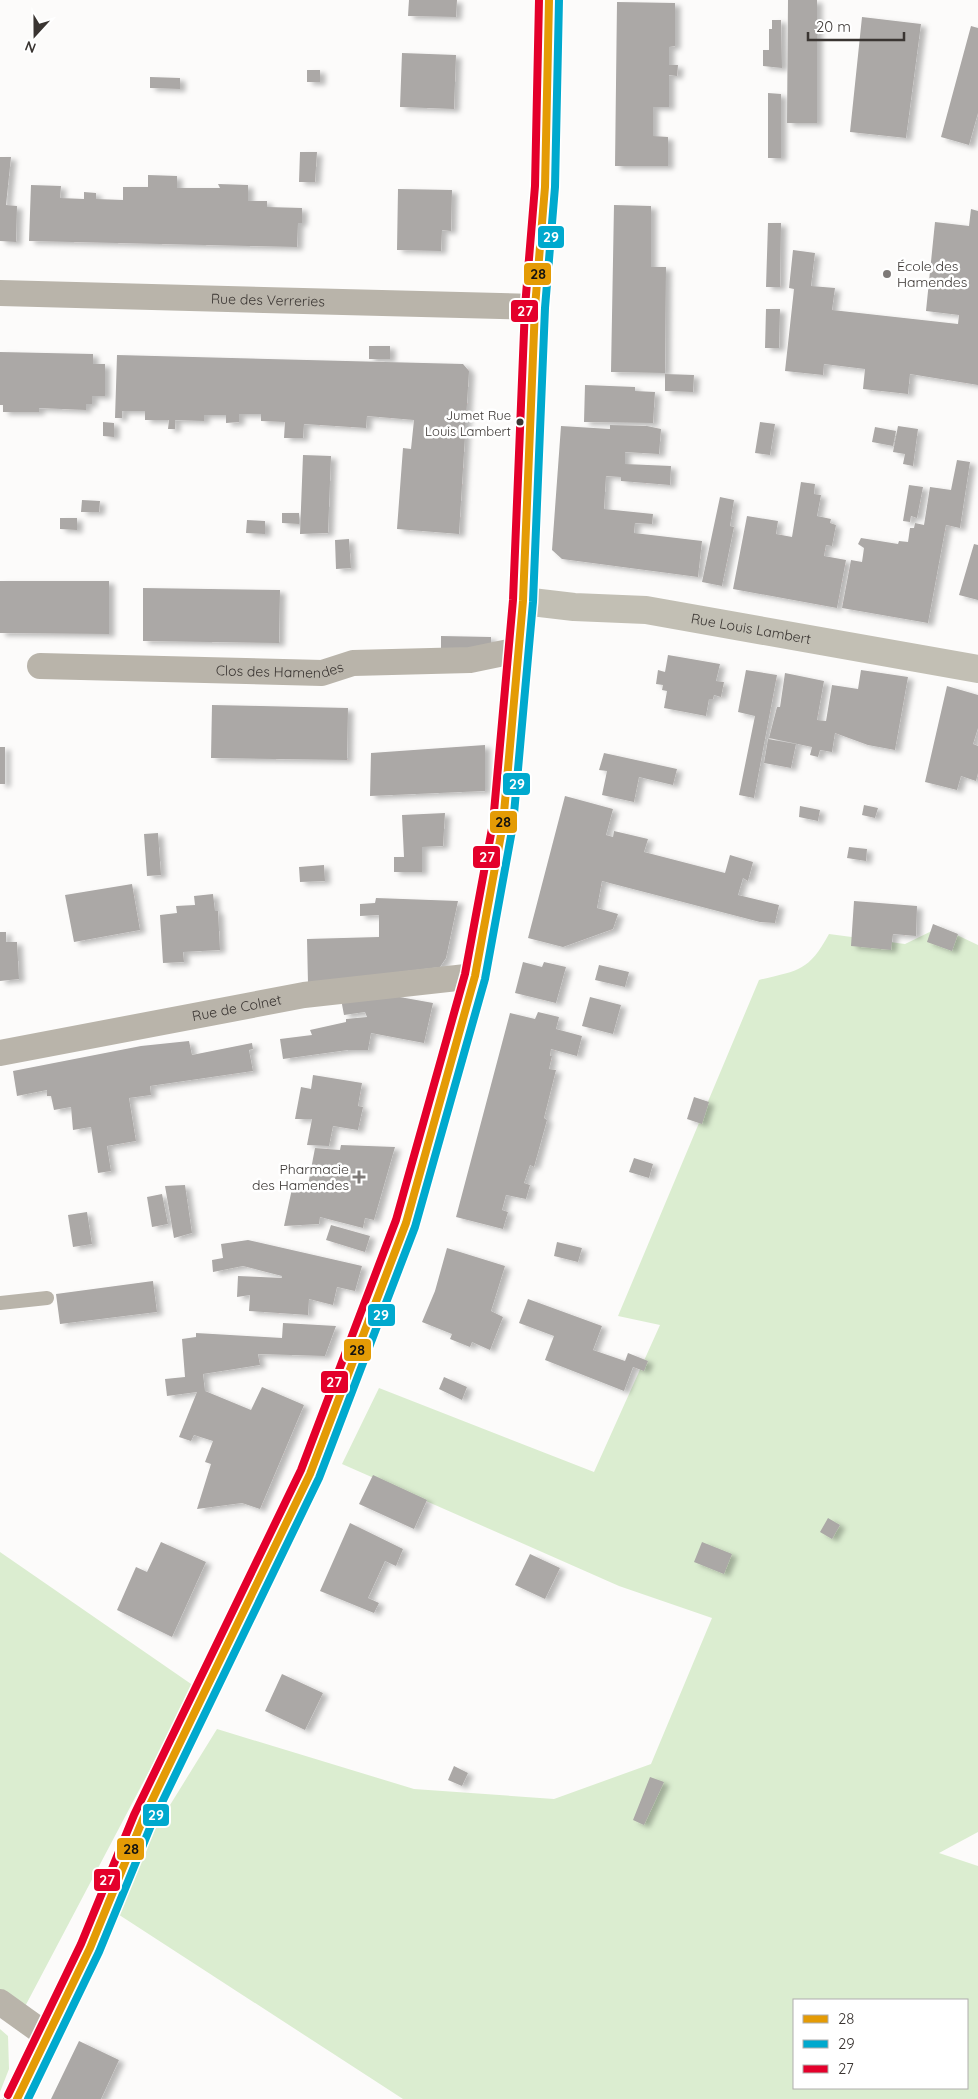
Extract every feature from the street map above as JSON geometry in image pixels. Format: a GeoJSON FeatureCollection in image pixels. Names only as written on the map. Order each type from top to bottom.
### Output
{"type":"FeatureCollection","features":[{"type":"Feature","properties":{"kind":"main road"},"geometry":{"type":"LineString","coordinates":[[17,2099],[46,2035],[90,1948],[143,1819],[317,1456],[406,1223],[475,976],[503,824],[523,601],[536,307],[545,187],[549,0]]}},
{"type":"Feature","properties":{"kind":"main road","name":"Rue Louis Lambert"},"geometry":{"type":"LineString","coordinates":[[523,601],[574,607],[646,610],[978,669]]}},
{"type":"Feature","properties":{"kind":"street","name":"Rue des Verreries"},"geometry":{"type":"LineString","coordinates":[[0,293],[536,307]]}},
{"type":"Feature","properties":{"kind":"street","name":"Clos des Hamendes"},"geometry":{"type":"LineString","coordinates":[[40,666],[322,674],[353,663],[470,660],[518,650]]}},
{"type":"Feature","properties":{"kind":"street","name":"Rue de Colnet"},"geometry":{"type":"LineString","coordinates":[[0,1053],[304,995],[475,976]]}},
{"type":"Feature","properties":{"kind":"street"},"geometry":{"type":"LineString","coordinates":[[0,2002],[46,2035]]}},
{"type":"Feature","properties":{"kind":"lane"},"geometry":{"type":"LineString","coordinates":[[0,1303],[47,1298]]}},
{"type":"Feature","properties":{"kind":"green space"},"geometry":{"type":"Polygon","coordinates":[[[940,927],[978,945],[978,1832],[939,1853],[978,1866],[978,2099],[403,2099],[107,1907],[217,1729],[414,1789],[554,1799],[651,1764],[712,1618],[619,1586],[342,1464],[379,1388],[594,1472],[660,1325],[618,1316],[759,980],[801,968],[815,956],[829,934],[905,944],[940,927]]]}},
{"type":"Feature","properties":{"kind":"green space"},"geometry":{"type":"Polygon","coordinates":[[[0,1552],[194,1686],[20,2016],[0,2001],[0,1552]]]}},
{"type":"Feature","properties":{"kind":"green space"},"geometry":{"type":"Polygon","coordinates":[[[0,2029],[8,2036],[9,2069],[0,2092],[0,2029]]]}},
{"type":"Feature","properties":{"kind":"building"},"geometry":{"type":"Polygon","coordinates":[[[409,0],[457,0],[456,17],[408,16],[409,0]]]}},
{"type":"Feature","properties":{"kind":"building"},"geometry":{"type":"Polygon","coordinates":[[[788,0],[817,0],[817,123],[787,123],[788,0]]]}},
{"type":"Feature","properties":{"kind":"building"},"geometry":{"type":"Polygon","coordinates":[[[617,2],[675,3],[675,46],[669,47],[669,65],[678,65],[677,76],[669,75],[669,107],[653,107],[653,136],[668,137],[668,166],[615,166],[617,2]]]}},
{"type":"Feature","properties":{"kind":"building"},"geometry":{"type":"Polygon","coordinates":[[[862,17],[921,24],[906,138],[850,132],[862,17]]]}},
{"type":"Feature","properties":{"kind":"building"},"geometry":{"type":"Polygon","coordinates":[[[772,20],[781,20],[782,68],[763,66],[763,50],[769,50],[769,29],[772,29],[772,20]]]}},
{"type":"Feature","properties":{"kind":"building"},"geometry":{"type":"Polygon","coordinates":[[[971,26],[978,28],[978,113],[969,145],[941,137],[971,26]]]}},
{"type":"Feature","properties":{"kind":"building"},"geometry":{"type":"Polygon","coordinates":[[[402,53],[456,55],[454,109],[400,107],[402,53]]]}},
{"type":"Feature","properties":{"kind":"building"},"geometry":{"type":"Polygon","coordinates":[[[307,70],[320,70],[320,82],[307,82],[307,70]]]}},
{"type":"Feature","properties":{"kind":"building"},"geometry":{"type":"Polygon","coordinates":[[[150,77],[180,78],[180,89],[150,88],[150,77]]]}},
{"type":"Feature","properties":{"kind":"building"},"geometry":{"type":"Polygon","coordinates":[[[768,93],[781,94],[781,158],[768,158],[768,93]]]}},
{"type":"Feature","properties":{"kind":"building"},"geometry":{"type":"Polygon","coordinates":[[[300,152],[317,152],[315,182],[299,182],[300,152]]]}},
{"type":"Feature","properties":{"kind":"building"},"geometry":{"type":"Polygon","coordinates":[[[0,157],[11,157],[6,205],[17,206],[16,242],[0,241],[0,157]]]}},
{"type":"Feature","properties":{"kind":"building"},"geometry":{"type":"Polygon","coordinates":[[[148,175],[177,176],[177,188],[220,188],[218,184],[248,185],[248,201],[267,201],[267,207],[302,208],[302,223],[298,223],[297,247],[29,241],[31,185],[61,186],[60,198],[84,199],[84,192],[96,193],[96,199],[123,200],[123,187],[148,187],[148,175]]]}},
{"type":"Feature","properties":{"kind":"building"},"geometry":{"type":"Polygon","coordinates":[[[398,189],[452,190],[451,231],[442,230],[441,251],[397,250],[398,189]]]}},
{"type":"Feature","properties":{"kind":"building"},"geometry":{"type":"Polygon","coordinates":[[[614,205],[651,206],[651,267],[666,267],[665,373],[611,372],[614,205]]]}},
{"type":"Feature","properties":{"kind":"building"},"geometry":{"type":"Polygon","coordinates":[[[971,209],[978,211],[978,385],[910,374],[908,394],[863,389],[865,369],[824,364],[823,375],[785,371],[794,289],[789,288],[793,250],[815,253],[811,286],[835,288],[832,310],[958,324],[959,315],[926,311],[935,222],[969,226],[971,209]]]}},
{"type":"Feature","properties":{"kind":"building"},"geometry":{"type":"Polygon","coordinates":[[[768,223],[781,223],[780,287],[766,287],[768,223]]]}},
{"type":"Feature","properties":{"kind":"building"},"geometry":{"type":"Polygon","coordinates":[[[766,309],[780,309],[779,348],[765,348],[766,309]]]}},
{"type":"Feature","properties":{"kind":"building"},"geometry":{"type":"Polygon","coordinates":[[[369,346],[390,346],[390,359],[369,359],[369,346]]]}},
{"type":"Feature","properties":{"kind":"building"},"geometry":{"type":"Polygon","coordinates":[[[0,352],[93,354],[93,364],[105,364],[105,396],[92,396],[92,404],[86,404],[86,410],[39,408],[39,412],[3,412],[3,405],[0,405],[0,352]]]}},
{"type":"Feature","properties":{"kind":"building"},"geometry":{"type":"Polygon","coordinates":[[[117,355],[463,364],[469,371],[459,534],[397,529],[403,448],[411,449],[414,420],[367,416],[366,428],[304,424],[303,438],[284,438],[285,422],[261,421],[261,414],[239,414],[239,422],[226,423],[226,415],[204,415],[204,421],[175,420],[175,429],[168,429],[169,420],[145,420],[145,411],[122,411],[122,418],[115,418],[117,355]]]}},
{"type":"Feature","properties":{"kind":"building"},"geometry":{"type":"Polygon","coordinates":[[[665,374],[694,375],[693,392],[665,391],[665,374]]]}},
{"type":"Feature","properties":{"kind":"building"},"geometry":{"type":"Polygon","coordinates":[[[585,385],[635,387],[635,391],[655,392],[653,423],[584,422],[585,385]]]}},
{"type":"Feature","properties":{"kind":"building"},"geometry":{"type":"Polygon","coordinates":[[[103,422],[114,423],[114,437],[103,436],[103,422]]]}},
{"type":"Feature","properties":{"kind":"building"},"geometry":{"type":"Polygon","coordinates":[[[760,422],[775,424],[770,455],[755,453],[760,422]]]}},
{"type":"Feature","properties":{"kind":"building"},"geometry":{"type":"Polygon","coordinates":[[[610,425],[647,426],[661,429],[659,454],[625,452],[625,464],[671,466],[670,485],[621,481],[621,477],[606,476],[604,509],[653,514],[652,524],[635,523],[634,533],[702,541],[698,577],[562,559],[552,550],[561,426],[610,429],[610,425]]]}},
{"type":"Feature","properties":{"kind":"building"},"geometry":{"type":"Polygon","coordinates":[[[898,426],[918,429],[913,466],[903,464],[905,454],[893,452],[898,426]]]}},
{"type":"Feature","properties":{"kind":"building"},"geometry":{"type":"Polygon","coordinates":[[[875,427],[896,431],[893,446],[872,442],[875,427]]]}},
{"type":"Feature","properties":{"kind":"building"},"geometry":{"type":"Polygon","coordinates":[[[303,455],[331,456],[328,533],[300,534],[303,455]]]}},
{"type":"Feature","properties":{"kind":"building"},"geometry":{"type":"Polygon","coordinates":[[[957,460],[970,462],[960,528],[946,525],[928,623],[842,608],[851,560],[862,562],[864,548],[858,544],[861,538],[898,544],[899,541],[908,542],[910,528],[914,528],[915,523],[924,525],[930,487],[951,490],[957,460]]]}},
{"type":"Feature","properties":{"kind":"building"},"geometry":{"type":"Polygon","coordinates":[[[801,482],[815,484],[814,494],[821,495],[817,516],[831,519],[830,523],[836,525],[832,546],[826,545],[824,556],[846,560],[837,608],[733,589],[747,516],[778,521],[776,534],[792,537],[801,482]]]}},
{"type":"Feature","properties":{"kind":"building"},"geometry":{"type":"Polygon","coordinates":[[[909,485],[923,487],[917,518],[911,516],[910,522],[903,521],[909,485]]]}},
{"type":"Feature","properties":{"kind":"building"},"geometry":{"type":"Polygon","coordinates":[[[720,497],[734,500],[730,526],[734,527],[722,586],[702,582],[720,497]]]}},
{"type":"Feature","properties":{"kind":"building"},"geometry":{"type":"Polygon","coordinates":[[[82,500],[100,501],[99,512],[81,512],[82,500]]]}},
{"type":"Feature","properties":{"kind":"building"},"geometry":{"type":"Polygon","coordinates":[[[282,513],[299,513],[299,524],[282,523],[282,513]]]}},
{"type":"Feature","properties":{"kind":"building"},"geometry":{"type":"Polygon","coordinates":[[[60,518],[77,518],[77,530],[60,529],[60,518]]]}},
{"type":"Feature","properties":{"kind":"building"},"geometry":{"type":"Polygon","coordinates":[[[247,520],[265,521],[265,534],[246,533],[247,520]]]}},
{"type":"Feature","properties":{"kind":"building"},"geometry":{"type":"Polygon","coordinates":[[[349,539],[351,568],[336,569],[335,540],[349,539]]]}},
{"type":"Feature","properties":{"kind":"building"},"geometry":{"type":"Polygon","coordinates":[[[974,544],[978,545],[978,600],[959,595],[974,544]]]}},
{"type":"Feature","properties":{"kind":"building"},"geometry":{"type":"Polygon","coordinates":[[[0,581],[109,581],[109,634],[0,633],[0,581]]]}},
{"type":"Feature","properties":{"kind":"building"},"geometry":{"type":"Polygon","coordinates":[[[143,588],[280,590],[279,643],[143,641],[143,588]]]}},
{"type":"Feature","properties":{"kind":"building"},"geometry":{"type":"Polygon","coordinates":[[[441,636],[491,637],[491,652],[441,652],[441,636]]]}},
{"type":"Feature","properties":{"kind":"building"},"geometry":{"type":"Polygon","coordinates":[[[668,655],[720,664],[716,681],[724,682],[721,697],[714,695],[713,699],[709,699],[706,716],[664,708],[667,691],[662,690],[663,685],[656,684],[658,670],[665,672],[668,655]]]}},
{"type":"Feature","properties":{"kind":"building"},"geometry":{"type":"Polygon","coordinates":[[[746,670],[777,675],[754,798],[739,795],[755,716],[738,712],[746,670]]]}},
{"type":"Feature","properties":{"kind":"building"},"geometry":{"type":"Polygon","coordinates":[[[861,670],[908,677],[895,750],[868,745],[835,733],[832,752],[820,750],[818,757],[810,755],[812,747],[769,738],[777,707],[780,707],[785,673],[824,681],[817,720],[826,721],[832,685],[858,689],[861,670]]]}},
{"type":"Feature","properties":{"kind":"building"},"geometry":{"type":"Polygon","coordinates":[[[947,686],[978,695],[978,728],[973,744],[978,746],[978,773],[976,781],[961,776],[957,790],[925,782],[947,686]]]}},
{"type":"Feature","properties":{"kind":"building"},"geometry":{"type":"Polygon","coordinates":[[[212,705],[348,708],[347,760],[211,758],[212,705]]]}},
{"type":"Feature","properties":{"kind":"building"},"geometry":{"type":"Polygon","coordinates":[[[768,739],[796,744],[791,768],[764,763],[768,739]]]}},
{"type":"Feature","properties":{"kind":"building"},"geometry":{"type":"Polygon","coordinates":[[[485,745],[485,791],[370,796],[371,753],[485,745]]]}},
{"type":"Feature","properties":{"kind":"building"},"geometry":{"type":"Polygon","coordinates":[[[0,747],[5,747],[5,784],[0,784],[0,747]]]}},
{"type":"Feature","properties":{"kind":"building"},"geometry":{"type":"Polygon","coordinates":[[[604,753],[677,769],[673,785],[639,777],[634,802],[602,795],[607,771],[599,770],[604,753]]]}},
{"type":"Feature","properties":{"kind":"building"},"geometry":{"type":"Polygon","coordinates":[[[565,796],[613,809],[606,835],[613,837],[614,831],[648,839],[644,852],[725,873],[730,855],[753,862],[748,881],[743,878],[738,895],[779,905],[775,923],[760,922],[602,881],[597,908],[618,914],[613,929],[563,947],[528,938],[565,796]]]}},
{"type":"Feature","properties":{"kind":"building"},"geometry":{"type":"Polygon","coordinates":[[[864,805],[878,808],[875,818],[862,815],[864,805]]]}},
{"type":"Feature","properties":{"kind":"building"},"geometry":{"type":"Polygon","coordinates":[[[800,806],[820,810],[818,821],[799,817],[800,806]]]}},
{"type":"Feature","properties":{"kind":"building"},"geometry":{"type":"Polygon","coordinates":[[[445,813],[443,846],[422,847],[422,872],[394,872],[394,857],[404,857],[402,815],[445,813]]]}},
{"type":"Feature","properties":{"kind":"building"},"geometry":{"type":"Polygon","coordinates":[[[158,833],[161,875],[147,876],[144,834],[158,833]]]}},
{"type":"Feature","properties":{"kind":"building"},"geometry":{"type":"Polygon","coordinates":[[[849,847],[867,849],[866,861],[847,858],[849,847]]]}},
{"type":"Feature","properties":{"kind":"building"},"geometry":{"type":"Polygon","coordinates":[[[324,865],[325,881],[300,882],[299,867],[324,865]]]}},
{"type":"Feature","properties":{"kind":"building"},"geometry":{"type":"Polygon","coordinates":[[[132,884],[140,930],[74,942],[65,895],[132,884]]]}},
{"type":"Feature","properties":{"kind":"building"},"geometry":{"type":"Polygon","coordinates":[[[213,894],[215,911],[218,911],[220,950],[183,952],[184,962],[163,963],[160,915],[177,913],[176,906],[195,905],[194,896],[213,894]]]}},
{"type":"Feature","properties":{"kind":"building"},"geometry":{"type":"Polygon","coordinates":[[[376,898],[458,901],[446,958],[440,967],[308,983],[307,939],[379,937],[379,915],[360,916],[360,904],[375,903],[376,898]]]}},
{"type":"Feature","properties":{"kind":"building"},"geometry":{"type":"Polygon","coordinates":[[[854,901],[917,906],[916,936],[893,934],[891,950],[851,946],[854,901]]]}},
{"type":"Feature","properties":{"kind":"building"},"geometry":{"type":"Polygon","coordinates":[[[933,924],[958,934],[952,951],[927,942],[933,924]]]}},
{"type":"Feature","properties":{"kind":"building"},"geometry":{"type":"Polygon","coordinates":[[[0,932],[6,932],[6,942],[17,942],[19,979],[0,981],[0,932]]]}},
{"type":"Feature","properties":{"kind":"building"},"geometry":{"type":"Polygon","coordinates":[[[523,962],[542,967],[544,962],[566,967],[556,1003],[515,993],[523,962]]]}},
{"type":"Feature","properties":{"kind":"building"},"geometry":{"type":"Polygon","coordinates":[[[599,965],[629,972],[625,987],[595,980],[599,965]]]}},
{"type":"Feature","properties":{"kind":"building"},"geometry":{"type":"Polygon","coordinates":[[[383,994],[433,1003],[424,1043],[371,1033],[368,1050],[348,1050],[283,1059],[280,1039],[312,1035],[310,1030],[346,1022],[346,1019],[367,1017],[365,1012],[344,1015],[341,999],[383,994]]]}},
{"type":"Feature","properties":{"kind":"building"},"geometry":{"type":"Polygon","coordinates":[[[590,997],[621,1005],[613,1034],[582,1026],[590,997]]]}},
{"type":"Feature","properties":{"kind":"building"},"geometry":{"type":"Polygon","coordinates":[[[538,1012],[559,1017],[556,1029],[582,1036],[577,1056],[551,1049],[550,1056],[552,1056],[549,1069],[556,1070],[544,1118],[547,1120],[534,1167],[530,1165],[524,1183],[530,1185],[526,1199],[506,1195],[502,1210],[508,1212],[503,1229],[456,1217],[510,1013],[535,1019],[538,1012]]]}},
{"type":"Feature","properties":{"kind":"building"},"geometry":{"type":"Polygon","coordinates":[[[189,1041],[192,1055],[252,1043],[253,1049],[249,1050],[253,1071],[150,1086],[151,1095],[129,1098],[136,1141],[107,1146],[111,1171],[98,1173],[91,1127],[73,1130],[71,1107],[54,1110],[51,1096],[47,1096],[47,1090],[17,1096],[13,1071],[141,1046],[189,1041]]]}},
{"type":"Feature","properties":{"kind":"building"},"geometry":{"type":"Polygon","coordinates":[[[313,1075],[362,1083],[358,1106],[363,1107],[358,1130],[333,1126],[329,1146],[307,1145],[312,1119],[295,1119],[301,1087],[311,1089],[313,1075]]]}},
{"type":"Feature","properties":{"kind":"building"},"geometry":{"type":"Polygon","coordinates":[[[694,1097],[709,1102],[702,1124],[687,1119],[694,1097]]]}},
{"type":"Feature","properties":{"kind":"building"},"geometry":{"type":"Polygon","coordinates":[[[341,1145],[395,1147],[374,1220],[365,1218],[363,1228],[320,1217],[319,1224],[284,1226],[293,1184],[308,1185],[315,1148],[340,1150],[341,1145]]]}},
{"type":"Feature","properties":{"kind":"building"},"geometry":{"type":"Polygon","coordinates":[[[634,1158],[653,1164],[649,1178],[629,1172],[634,1158]]]}},
{"type":"Feature","properties":{"kind":"building"},"geometry":{"type":"Polygon","coordinates":[[[185,1185],[192,1233],[174,1238],[165,1186],[185,1185]]]}},
{"type":"Feature","properties":{"kind":"building"},"geometry":{"type":"Polygon","coordinates":[[[162,1194],[168,1224],[152,1227],[147,1197],[162,1194]]]}},
{"type":"Feature","properties":{"kind":"building"},"geometry":{"type":"Polygon","coordinates":[[[87,1212],[92,1244],[73,1247],[68,1215],[87,1212]]]}},
{"type":"Feature","properties":{"kind":"building"},"geometry":{"type":"Polygon","coordinates":[[[331,1225],[370,1236],[365,1252],[326,1240],[331,1225]]]}},
{"type":"Feature","properties":{"kind":"building"},"geometry":{"type":"Polygon","coordinates":[[[248,1240],[362,1266],[355,1291],[337,1287],[333,1305],[309,1299],[308,1315],[249,1311],[250,1295],[237,1297],[238,1276],[282,1278],[282,1276],[243,1266],[213,1272],[212,1260],[223,1258],[221,1244],[248,1240]]]}},
{"type":"Feature","properties":{"kind":"building"},"geometry":{"type":"Polygon","coordinates":[[[557,1242],[582,1248],[578,1262],[554,1256],[557,1242]]]}},
{"type":"Feature","properties":{"kind":"building"},"geometry":{"type":"Polygon","coordinates":[[[447,1248],[505,1266],[491,1311],[503,1317],[490,1350],[472,1342],[470,1347],[450,1339],[452,1334],[422,1322],[435,1291],[447,1248]]]}},
{"type":"Feature","properties":{"kind":"building"},"geometry":{"type":"Polygon","coordinates":[[[153,1281],[157,1312],[60,1324],[56,1294],[153,1281]]]}},
{"type":"Feature","properties":{"kind":"building"},"geometry":{"type":"Polygon","coordinates":[[[528,1299],[602,1326],[593,1350],[625,1361],[628,1353],[648,1361],[644,1371],[633,1367],[624,1391],[545,1360],[554,1336],[519,1323],[528,1299]]]}},
{"type":"Feature","properties":{"kind":"building"},"geometry":{"type":"Polygon","coordinates":[[[283,1323],[336,1326],[325,1356],[258,1354],[260,1365],[203,1374],[205,1391],[251,1410],[262,1387],[304,1405],[260,1509],[242,1503],[197,1509],[211,1464],[205,1462],[213,1441],[194,1435],[191,1441],[179,1437],[197,1392],[167,1396],[165,1379],[185,1377],[182,1339],[196,1337],[196,1333],[282,1338],[283,1323]]]}},
{"type":"Feature","properties":{"kind":"building"},"geometry":{"type":"Polygon","coordinates":[[[444,1377],[467,1387],[462,1400],[439,1389],[444,1377]]]}},
{"type":"Feature","properties":{"kind":"building"},"geometry":{"type":"Polygon","coordinates":[[[373,1475],[427,1500],[414,1529],[359,1504],[373,1475]]]}},
{"type":"Feature","properties":{"kind":"building"},"geometry":{"type":"Polygon","coordinates":[[[828,1518],[840,1525],[832,1539],[820,1532],[828,1518]]]}},
{"type":"Feature","properties":{"kind":"building"},"geometry":{"type":"Polygon","coordinates":[[[350,1523],[403,1549],[396,1566],[385,1561],[368,1598],[379,1603],[374,1613],[320,1591],[350,1523]]]}},
{"type":"Feature","properties":{"kind":"building"},"geometry":{"type":"Polygon","coordinates":[[[161,1542],[206,1562],[172,1637],[117,1610],[136,1567],[147,1572],[161,1542]]]}},
{"type":"Feature","properties":{"kind":"building"},"geometry":{"type":"Polygon","coordinates":[[[702,1542],[732,1554],[724,1574],[694,1562],[702,1542]]]}},
{"type":"Feature","properties":{"kind":"building"},"geometry":{"type":"Polygon","coordinates":[[[530,1554],[560,1568],[545,1599],[515,1585],[530,1554]]]}},
{"type":"Feature","properties":{"kind":"building"},"geometry":{"type":"Polygon","coordinates":[[[282,1674],[323,1693],[305,1730],[265,1711],[282,1674]]]}},
{"type":"Feature","properties":{"kind":"building"},"geometry":{"type":"Polygon","coordinates":[[[454,1766],[468,1773],[462,1786],[448,1780],[454,1766]]]}},
{"type":"Feature","properties":{"kind":"building"},"geometry":{"type":"Polygon","coordinates":[[[650,1777],[664,1782],[644,1825],[633,1820],[650,1777]]]}},
{"type":"Feature","properties":{"kind":"building"},"geometry":{"type":"Polygon","coordinates":[[[79,2041],[119,2060],[101,2099],[51,2099],[79,2041]]]}},
{"type":"Feature","properties":{"kind":"transit line","name":"27"},"geometry":{"type":"LineString","coordinates":[[8,2095],[81,1944],[134,1815],[301,1470],[396,1220],[465,974],[493,823],[513,600],[525,307],[535,186],[539,0]]}},
{"type":"Feature","properties":{"kind":"transit line","name":"28"},"geometry":{"type":"LineString","coordinates":[[17,2099],[90,1948],[143,1819],[310,1474],[406,1223],[475,976],[503,824],[523,601],[535,307],[545,187],[549,0]]}},
{"type":"Feature","properties":{"kind":"transit line","name":"29"},"geometry":{"type":"LineString","coordinates":[[28,2099],[99,1952],[152,1823],[319,1478],[415,1227],[485,979],[513,825],[533,602],[545,308],[555,187],[559,0]]}},
{"type":"Feature","properties":{"kind":"place","name":"École des Hamendes"},"geometry":{"type":"Point","coordinates":[887,274]}},
{"type":"Feature","properties":{"kind":"place","name":"Jumet Rue Louis Lambert"},"geometry":{"type":"Point","coordinates":[520,422]}},
{"type":"Feature","properties":{"kind":"place","name":"Pharmacie des Hamendes"},"geometry":{"type":"Point","coordinates":[359,1177]}}]}
